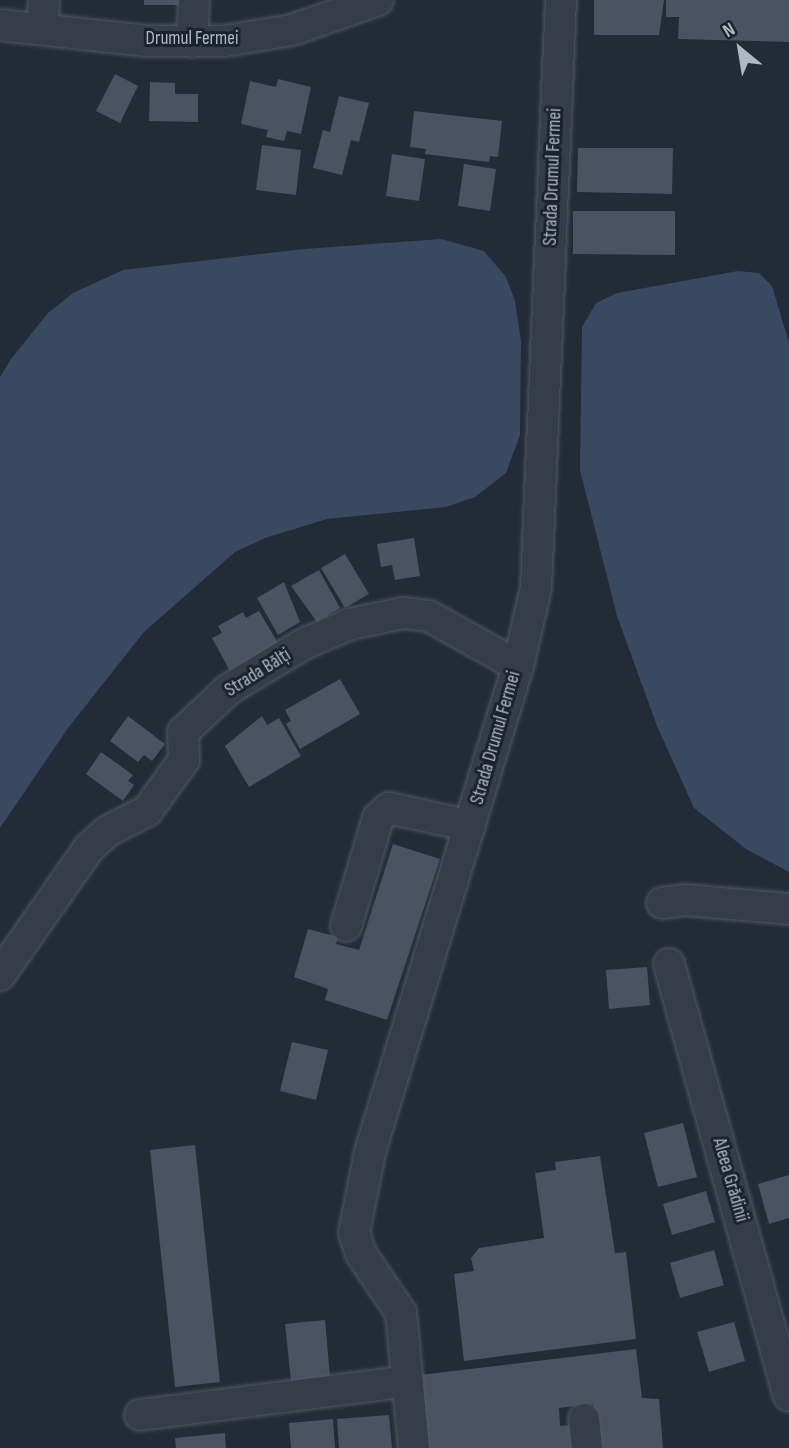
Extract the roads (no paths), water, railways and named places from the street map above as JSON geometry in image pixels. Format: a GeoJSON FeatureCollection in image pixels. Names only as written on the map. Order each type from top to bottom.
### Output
{"type":"FeatureCollection","features":[{"type":"Feature","properties":{"kind":"street"},"geometry":{"type":"LineString","coordinates":[[42,29],[44,0]]}},
{"type":"Feature","properties":{"kind":"street"},"geometry":{"type":"LineString","coordinates":[[192,42],[194,0]]}},
{"type":"Feature","properties":{"kind":"street","name":"Drumul Fermei"},"geometry":{"type":"LineString","coordinates":[[0,25],[192,42],[256,38],[320,11],[378,0]]}},
{"type":"Feature","properties":{"kind":"street","name":"Strada Drumul Fermei"},"geometry":{"type":"LineString","coordinates":[[414,1448],[401,1313],[361,1255],[354,1233],[370,1152],[518,666],[540,563],[561,0]]}},
{"type":"Feature","properties":{"kind":"street","name":"Strada Bălți"},"geometry":{"type":"LineString","coordinates":[[0,975],[89,848],[108,831],[147,811],[184,760],[183,732],[229,689],[304,644],[350,624],[404,613],[429,616],[518,666]]}},
{"type":"Feature","properties":{"kind":"street"},"geometry":{"type":"LineString","coordinates":[[346,926],[378,818],[388,808],[470,826]]}},
{"type":"Feature","properties":{"kind":"street"},"geometry":{"type":"LineString","coordinates":[[662,903],[685,900],[789,909]]}},
{"type":"Feature","properties":{"kind":"street","name":"Aleea Grădinii"},"geometry":{"type":"LineString","coordinates":[[669,964],[789,1396]]}},
{"type":"Feature","properties":{"kind":"street"},"geometry":{"type":"LineString","coordinates":[[140,1415],[408,1381]]}},
{"type":"Feature","properties":{"kind":"water"},"geometry":{"type":"Polygon","coordinates":[[[441,239],[484,251],[506,277],[515,301],[521,341],[520,435],[506,473],[475,497],[446,507],[327,519],[265,538],[235,552],[144,632],[68,728],[0,828],[0,377],[11,359],[48,313],[73,293],[123,270],[304,249],[441,239]]]}},
{"type":"Feature","properties":{"kind":"water"},"geometry":{"type":"Polygon","coordinates":[[[738,271],[759,273],[772,286],[789,343],[789,872],[746,849],[694,808],[657,726],[617,616],[580,470],[582,327],[596,303],[617,293],[738,271]]]}}]}
